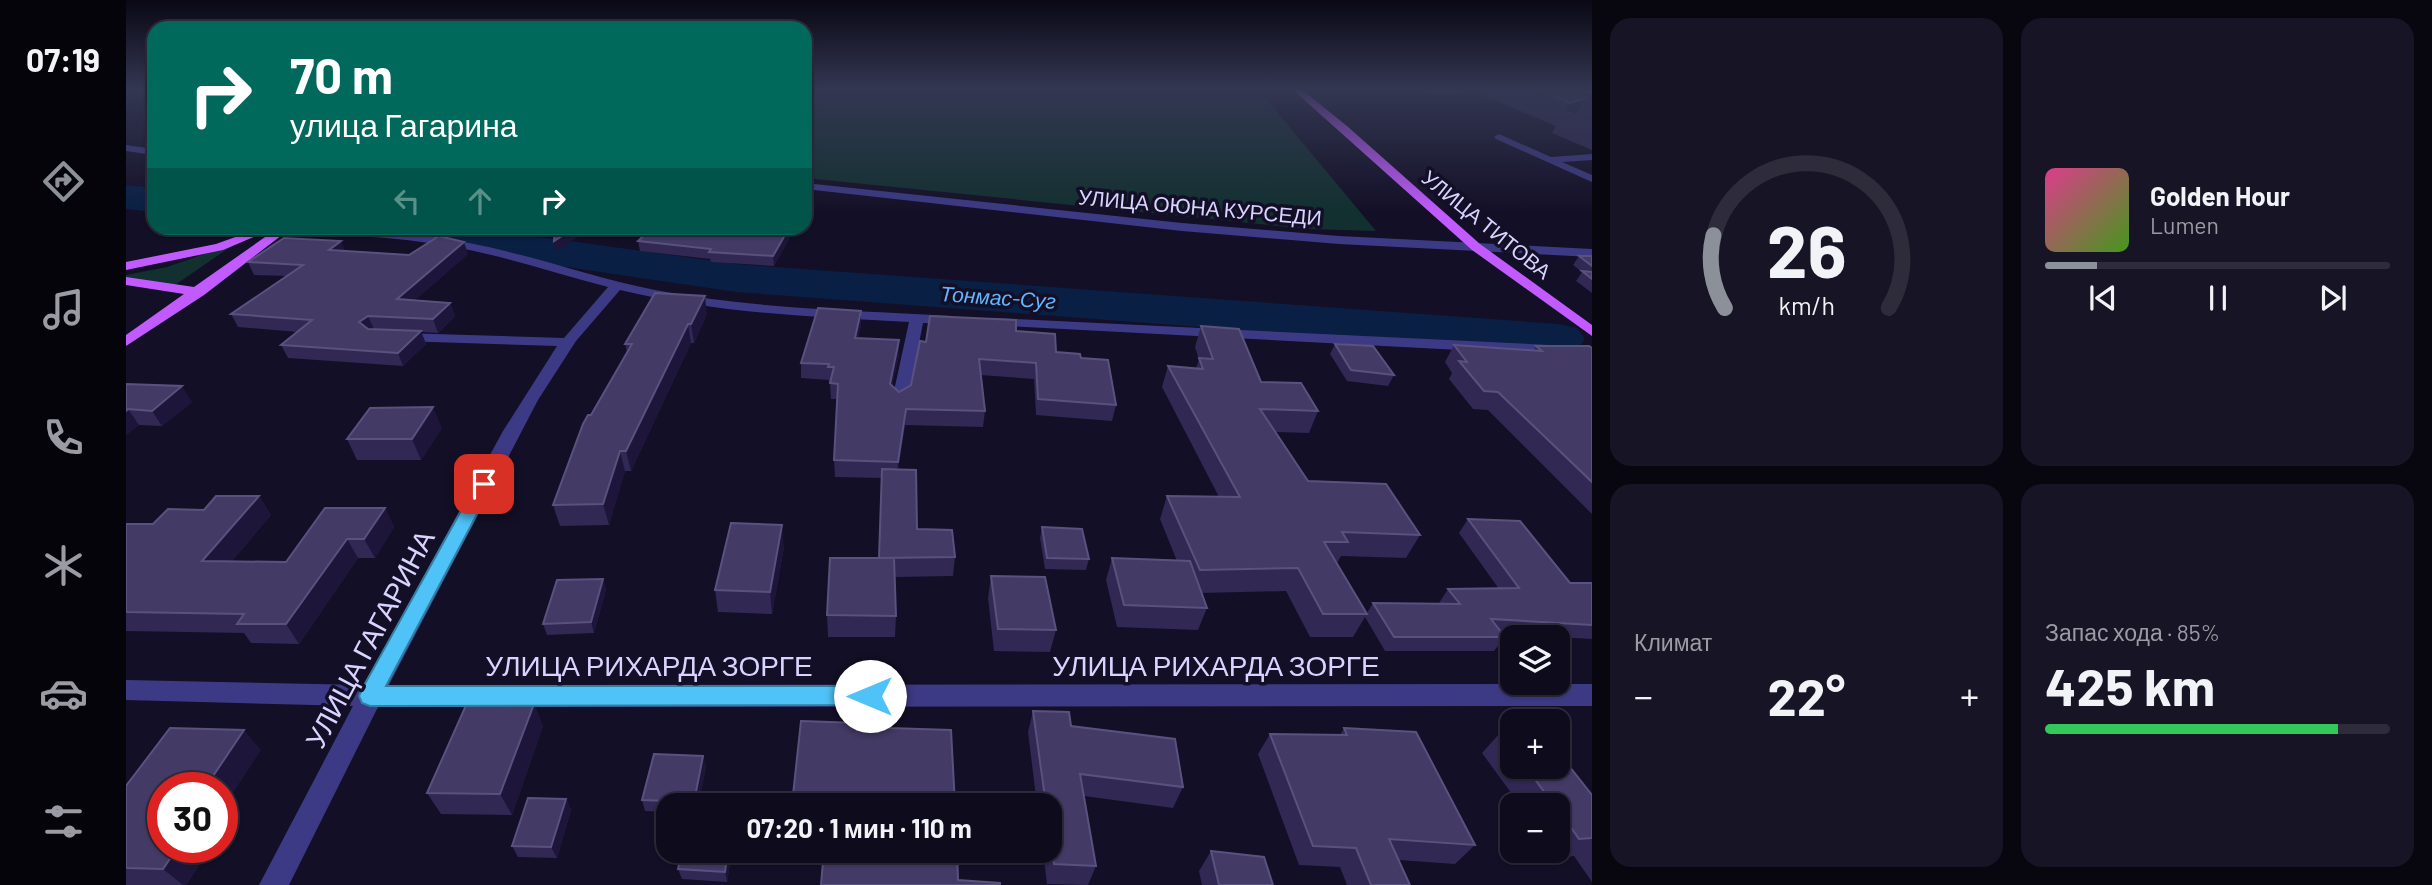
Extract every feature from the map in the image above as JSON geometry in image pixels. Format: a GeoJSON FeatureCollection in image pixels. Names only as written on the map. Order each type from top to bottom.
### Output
{"type":"FeatureCollection","features":[{"type":"Feature","properties":{"kind":"main road","name":"УЛИЦА ТИТОВА"},"geometry":{"type":"LineString","coordinates":[[1347,130],[1476,247],[1592,332]]}},
{"type":"Feature","properties":{"kind":"main road"},"geometry":{"type":"LineString","coordinates":[[126,266],[219,247],[257,235]]}},
{"type":"Feature","properties":{"kind":"main road"},"geometry":{"type":"LineString","coordinates":[[126,342],[199,292],[270,235]]}},
{"type":"Feature","properties":{"kind":"main road"},"geometry":{"type":"LineString","coordinates":[[126,281],[199,292]]}},
{"type":"Feature","properties":{"kind":"street"},"geometry":{"type":"LineString","coordinates":[[1499,137],[1592,179]]}},
{"type":"Feature","properties":{"kind":"street"},"geometry":{"type":"LineString","coordinates":[[126,148],[147,151]]}},
{"type":"Feature","properties":{"kind":"street"},"geometry":{"type":"LineString","coordinates":[[1549,160],[1592,157]]}},
{"type":"Feature","properties":{"kind":"street","name":"УЛИЦА ОЮНА КУРСЕДИ"},"geometry":{"type":"LineString","coordinates":[[812,187],[1182,227],[1339,240],[1592,253]]}},
{"type":"Feature","properties":{"kind":"street"},"geometry":{"type":"LineString","coordinates":[[378,235],[447,242],[616,286],[684,299],[769,309],[1592,352]]}},
{"type":"Feature","properties":{"kind":"street","name":"УЛИЦА ГАГАРИНА"},"geometry":{"type":"LineString","coordinates":[[274,885],[370,696],[522,413],[594,307],[616,286]]}},
{"type":"Feature","properties":{"kind":"street"},"geometry":{"type":"LineString","coordinates":[[900,400],[917,318]]}},
{"type":"Feature","properties":{"kind":"street"},"geometry":{"type":"LineString","coordinates":[[387,336],[496,342],[569,342]]}},
{"type":"Feature","properties":{"kind":"street","name":"УЛИЦА РИХАРДА ЗОРГЕ"},"geometry":{"type":"LineString","coordinates":[[126,690],[370,696],[1592,695]]}},
{"type":"Feature","properties":{"kind":"green space"},"geometry":{"type":"Polygon","coordinates":[[[812,130],[1292,130],[1376,231],[1308,229],[812,179],[812,130]]]}},
{"type":"Feature","properties":{"kind":"green space"},"geometry":{"type":"Polygon","coordinates":[[[236,243],[175,285],[126,282],[126,275],[167,267],[236,243]]]}},
{"type":"Feature","properties":{"kind":"building"},"geometry":{"type":"Polygon","coordinates":[[[644,235],[785,235],[773,256],[709,252],[711,249],[638,241],[644,235]]]}},
{"type":"Feature","properties":{"kind":"building"},"geometry":{"type":"Polygon","coordinates":[[[439,236],[464,242],[397,299],[450,303],[433,319],[368,316],[359,322],[368,329],[421,331],[398,353],[281,345],[312,320],[231,314],[303,265],[248,262],[284,238],[341,241],[329,250],[409,255],[439,236]]]}},
{"type":"Feature","properties":{"kind":"building"},"geometry":{"type":"Polygon","coordinates":[[[1579,256],[1592,256],[1592,266],[1579,256]]]}},
{"type":"Feature","properties":{"kind":"building"},"geometry":{"type":"Polygon","coordinates":[[[1582,271],[1592,272],[1592,279],[1582,271]]]}},
{"type":"Feature","properties":{"kind":"building"},"geometry":{"type":"Polygon","coordinates":[[[655,293],[705,296],[691,324],[688,324],[626,451],[620,451],[603,504],[553,505],[583,424],[588,415],[591,415],[632,344],[625,344],[655,293]]]}},
{"type":"Feature","properties":{"kind":"building"},"geometry":{"type":"Polygon","coordinates":[[[818,308],[861,311],[855,338],[899,340],[890,384],[899,392],[911,385],[920,341],[926,342],[930,316],[1016,320],[1016,331],[1055,334],[1056,352],[1080,354],[1081,358],[1108,360],[1116,405],[1038,399],[1036,363],[979,359],[985,411],[906,409],[898,462],[834,460],[838,384],[830,383],[834,367],[828,367],[829,364],[801,363],[818,308]]]}},
{"type":"Feature","properties":{"kind":"building"},"geometry":{"type":"Polygon","coordinates":[[[1201,326],[1239,329],[1261,382],[1301,383],[1318,411],[1260,409],[1308,481],[1386,484],[1420,535],[1342,532],[1348,542],[1324,542],[1367,614],[1323,614],[1298,568],[1200,570],[1167,496],[1240,497],[1168,366],[1203,369],[1199,358],[1213,359],[1201,326]]]}},
{"type":"Feature","properties":{"kind":"building"},"geometry":{"type":"Polygon","coordinates":[[[1335,344],[1373,346],[1394,375],[1351,370],[1335,344]]]}},
{"type":"Feature","properties":{"kind":"building"},"geometry":{"type":"Polygon","coordinates":[[[1454,345],[1542,351],[1536,346],[1592,348],[1592,482],[1498,392],[1484,391],[1459,361],[1467,362],[1454,345]]]}},
{"type":"Feature","properties":{"kind":"building"},"geometry":{"type":"Polygon","coordinates":[[[126,384],[182,386],[152,411],[126,411],[126,384]]]}},
{"type":"Feature","properties":{"kind":"building"},"geometry":{"type":"Polygon","coordinates":[[[433,407],[412,439],[347,439],[370,408],[433,407]]]}},
{"type":"Feature","properties":{"kind":"building"},"geometry":{"type":"Polygon","coordinates":[[[882,469],[916,470],[917,529],[952,530],[955,557],[879,558],[882,469]]]}},
{"type":"Feature","properties":{"kind":"building"},"geometry":{"type":"Polygon","coordinates":[[[216,496],[259,496],[202,561],[286,562],[325,508],[385,508],[364,539],[347,539],[286,624],[237,624],[244,614],[126,612],[126,524],[153,524],[168,509],[204,510],[216,496]]]}},
{"type":"Feature","properties":{"kind":"building"},"geometry":{"type":"Polygon","coordinates":[[[1468,519],[1520,521],[1570,583],[1592,583],[1592,625],[1491,619],[1500,631],[1500,637],[1394,637],[1373,603],[1460,604],[1448,589],[1519,588],[1468,519]]]}},
{"type":"Feature","properties":{"kind":"building"},"geometry":{"type":"Polygon","coordinates":[[[731,523],[782,525],[770,592],[715,590],[731,523]]]}},
{"type":"Feature","properties":{"kind":"building"},"geometry":{"type":"Polygon","coordinates":[[[1042,527],[1082,529],[1089,559],[1047,558],[1042,527]]]}},
{"type":"Feature","properties":{"kind":"building"},"geometry":{"type":"Polygon","coordinates":[[[830,558],[894,558],[896,616],[827,615],[830,558]]]}},
{"type":"Feature","properties":{"kind":"building"},"geometry":{"type":"Polygon","coordinates":[[[1112,558],[1190,561],[1207,608],[1124,605],[1112,558]]]}},
{"type":"Feature","properties":{"kind":"building"},"geometry":{"type":"Polygon","coordinates":[[[991,576],[1045,577],[1056,630],[998,629],[991,576]]]}},
{"type":"Feature","properties":{"kind":"building"},"geometry":{"type":"Polygon","coordinates":[[[603,579],[591,622],[543,624],[557,580],[603,579]]]}},
{"type":"Feature","properties":{"kind":"building"},"geometry":{"type":"Polygon","coordinates":[[[467,703],[534,704],[500,794],[427,793],[467,703]]]}},
{"type":"Feature","properties":{"kind":"building"},"geometry":{"type":"Polygon","coordinates":[[[1033,711],[1069,712],[1071,726],[1175,739],[1183,787],[1080,774],[1096,866],[1054,864],[1062,863],[1062,793],[1044,793],[1033,711]]]}},
{"type":"Feature","properties":{"kind":"building"},"geometry":{"type":"Polygon","coordinates":[[[801,721],[889,724],[889,728],[951,730],[954,793],[793,793],[801,721]]]}},
{"type":"Feature","properties":{"kind":"building"},"geometry":{"type":"Polygon","coordinates":[[[170,728],[244,730],[216,772],[147,772],[147,863],[167,863],[163,869],[126,868],[126,786],[170,728]]]}},
{"type":"Feature","properties":{"kind":"building"},"geometry":{"type":"Polygon","coordinates":[[[1344,728],[1416,732],[1475,845],[1389,839],[1410,885],[1371,885],[1356,848],[1313,846],[1270,734],[1347,735],[1344,728]]]}},
{"type":"Feature","properties":{"kind":"building"},"geometry":{"type":"Polygon","coordinates":[[[654,754],[703,756],[696,793],[656,793],[656,801],[642,800],[654,754]]]}},
{"type":"Feature","properties":{"kind":"building"},"geometry":{"type":"Polygon","coordinates":[[[1570,767],[1592,795],[1592,838],[1579,839],[1570,826],[1570,793],[1545,793],[1535,779],[1570,779],[1570,767]]]}},
{"type":"Feature","properties":{"kind":"building"},"geometry":{"type":"Polygon","coordinates":[[[528,798],[566,799],[551,847],[512,846],[528,798]]]}},
{"type":"Feature","properties":{"kind":"building"},"geometry":{"type":"Polygon","coordinates":[[[1211,851],[1264,857],[1273,885],[1219,885],[1211,851]]]}},
{"type":"Feature","properties":{"kind":"building"},"geometry":{"type":"Polygon","coordinates":[[[679,863],[726,863],[725,872],[678,869],[679,863]]]}},
{"type":"Feature","properties":{"kind":"building"},"geometry":{"type":"Polygon","coordinates":[[[823,863],[957,863],[958,880],[1000,883],[1000,885],[821,885],[823,863]]]}},
{"type":"Feature","properties":{"kind":"waterway","name":"Тонмас-Суг"},"geometry":{"type":"LineString","coordinates":[[126,197],[147,199]]}},
{"type":"Feature","properties":{"kind":"waterway","name":"Тонмас-Суг"},"geometry":{"type":"LineString","coordinates":[[470,235],[519,247],[736,278],[1559,339]]}},
{"type":"Feature","properties":{"kind":"route"},"geometry":{"type":"LineString","coordinates":[[484,484],[370,696],[870,696]]}}]}
